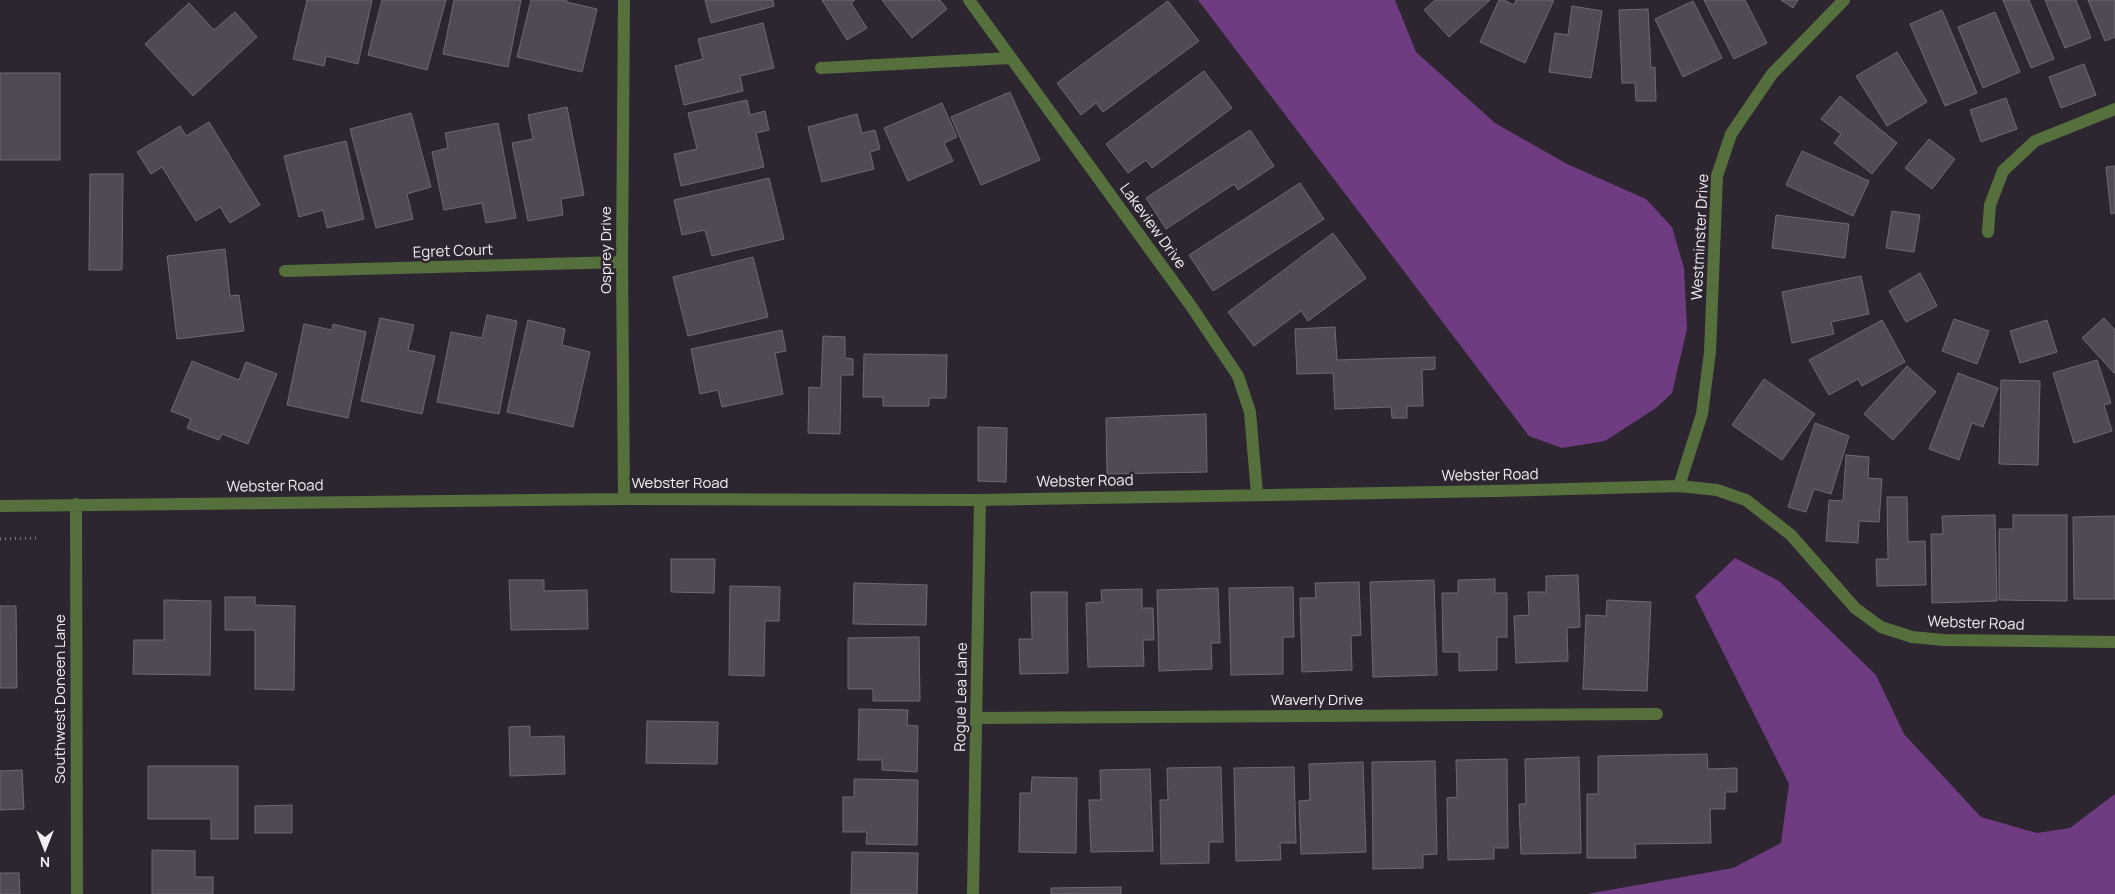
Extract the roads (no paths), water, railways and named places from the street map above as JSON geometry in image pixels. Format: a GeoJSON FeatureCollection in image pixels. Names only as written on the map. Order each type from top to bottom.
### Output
{"type":"FeatureCollection","features":[{"type":"Feature","properties":{"kind":"street","name":"Osprey Drive"},"geometry":{"type":"LineString","coordinates":[[624,0],[622,262],[624,499]]}},
{"type":"Feature","properties":{"kind":"street","name":"Lakeview Drive"},"geometry":{"type":"LineString","coordinates":[[969,0],[1191,306],[1238,376],[1250,412],[1257,494]]}},
{"type":"Feature","properties":{"kind":"street","name":"Westminster Drive"},"geometry":{"type":"LineString","coordinates":[[1680,486],[1702,414],[1710,352],[1717,176],[1731,134],[1772,74],[1844,0]]}},
{"type":"Feature","properties":{"kind":"street"},"geometry":{"type":"LineString","coordinates":[[822,68],[1010,58]]}},
{"type":"Feature","properties":{"kind":"street"},"geometry":{"type":"LineString","coordinates":[[1988,232],[1990,205],[2003,171],[2035,141],[2115,109]]}},
{"type":"Feature","properties":{"kind":"street","name":"Egret Court"},"geometry":{"type":"LineString","coordinates":[[286,271],[622,262]]}},
{"type":"Feature","properties":{"kind":"street","name":"Webster Road"},"geometry":{"type":"LineString","coordinates":[[0,506],[624,499],[980,500],[1257,494],[1495,492],[1680,486],[1717,490],[1746,500],[1791,535],[1854,608],[1881,627],[1912,637],[1944,640],[2115,642]]}},
{"type":"Feature","properties":{"kind":"street","name":"Rogue Lea Lane"},"geometry":{"type":"LineString","coordinates":[[973,894],[980,500]]}},
{"type":"Feature","properties":{"kind":"street","name":"Southwest Doneen Lane"},"geometry":{"type":"LineString","coordinates":[[76,504],[77,894]]}},
{"type":"Feature","properties":{"kind":"street","name":"Waverly Drive"},"geometry":{"type":"LineString","coordinates":[[977,718],[1657,714]]}}]}
